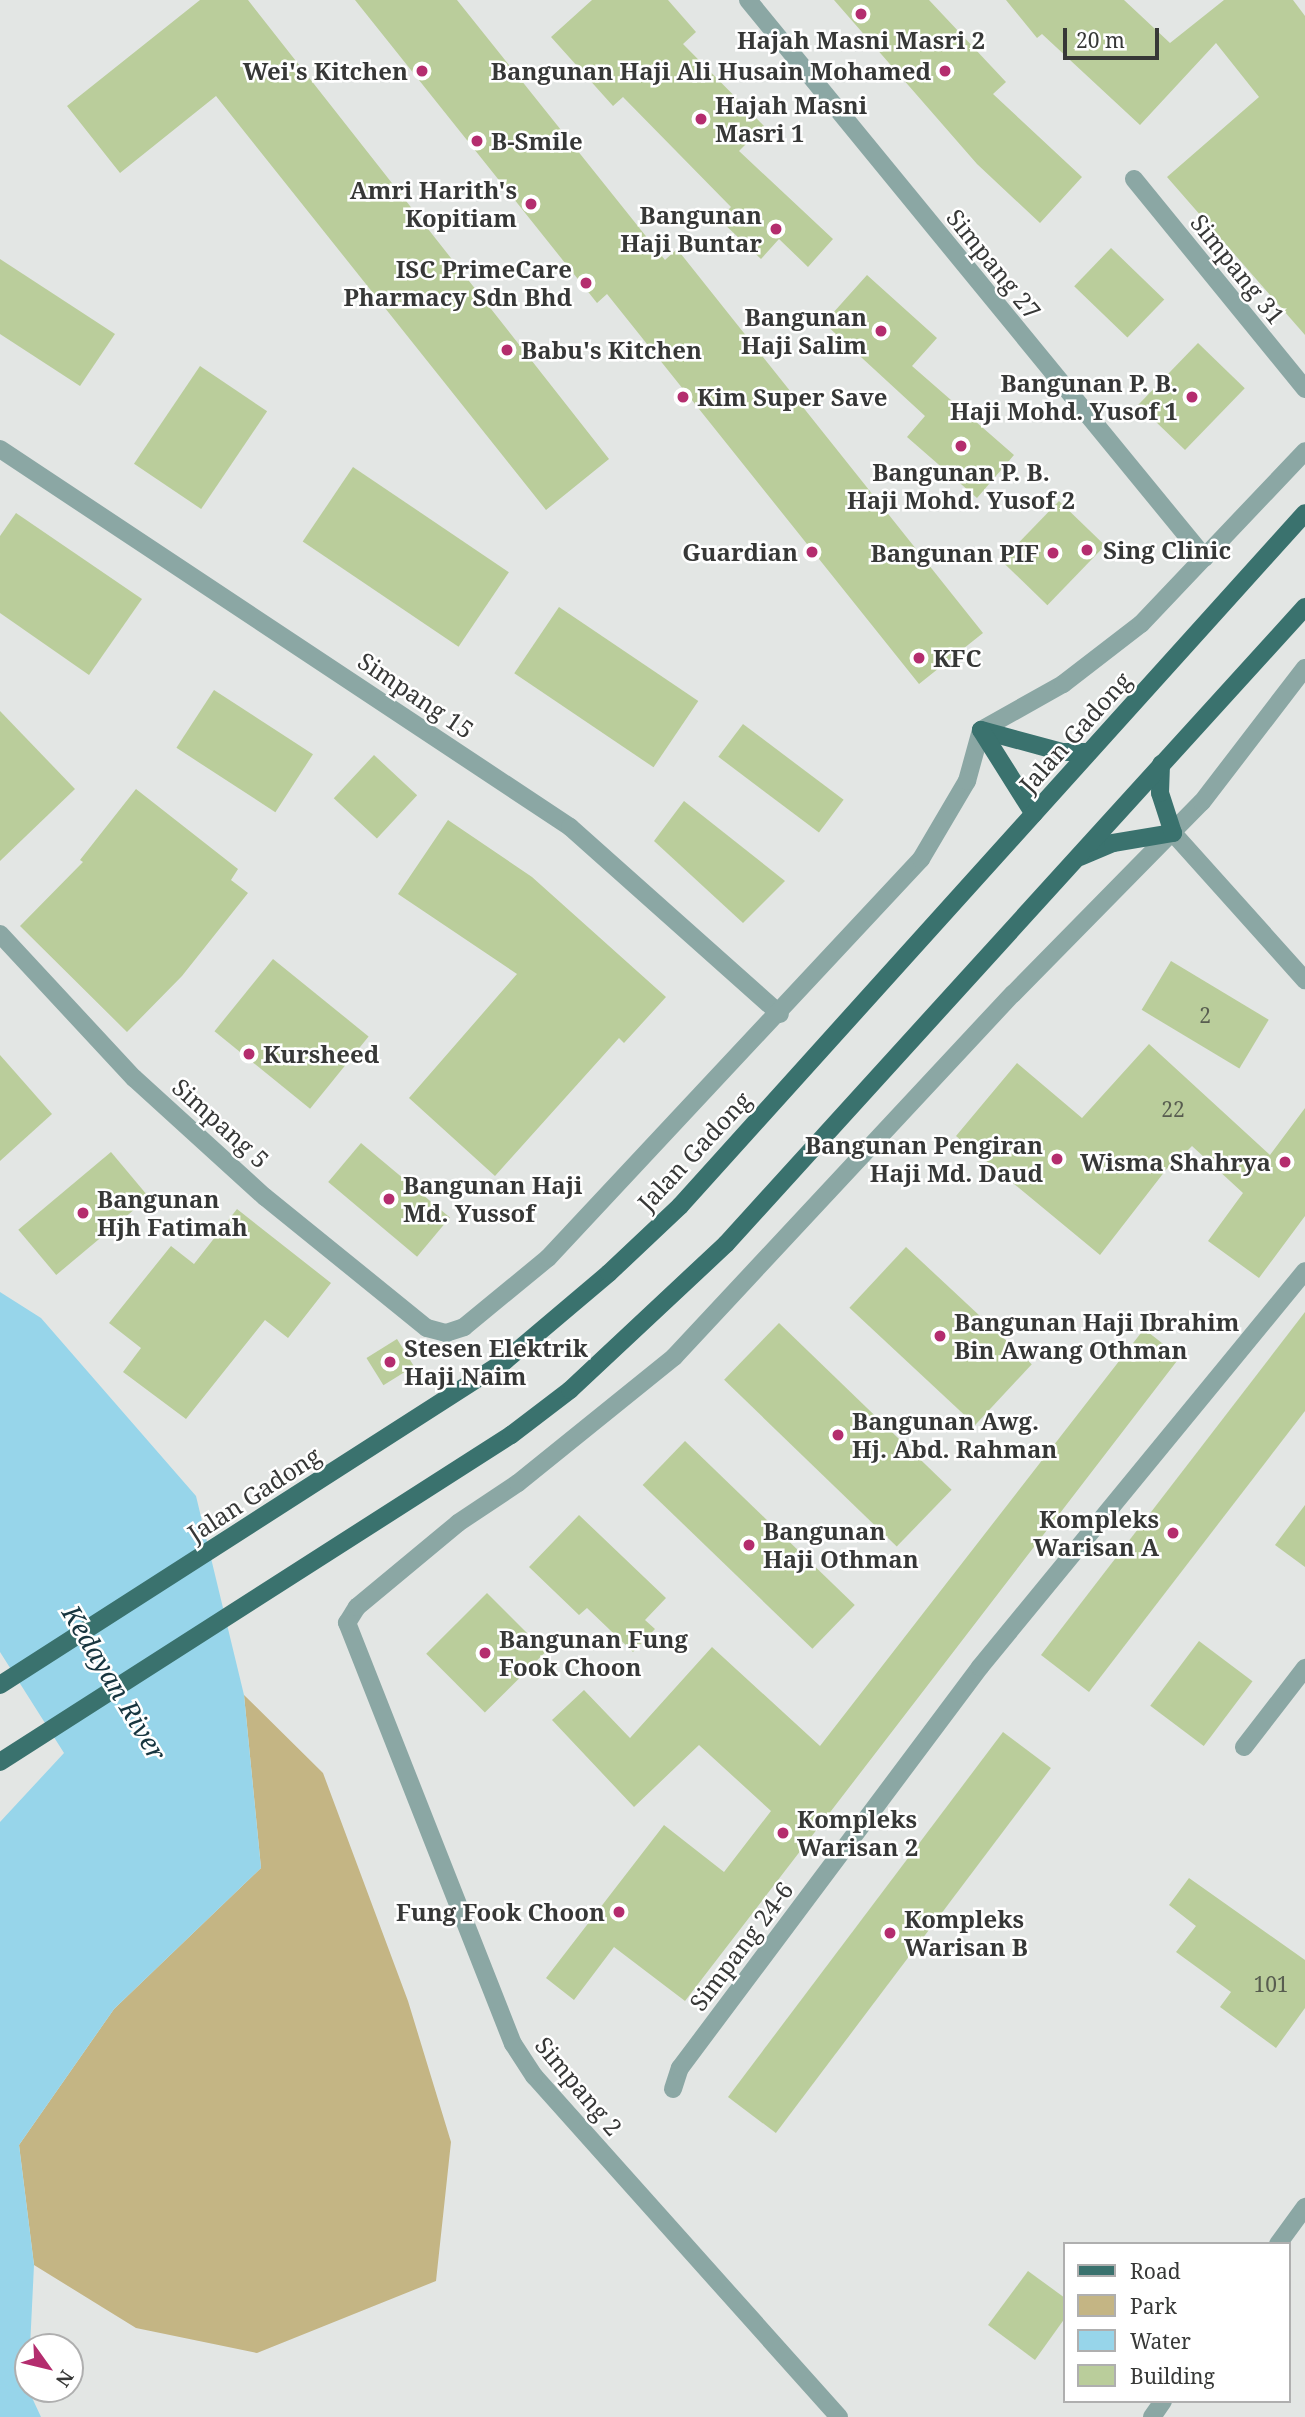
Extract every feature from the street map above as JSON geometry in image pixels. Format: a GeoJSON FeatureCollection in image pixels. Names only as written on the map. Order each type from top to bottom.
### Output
{"type":"FeatureCollection","features":[{"type":"Feature","properties":{"kind":"main road","name":"Jalan Gadong"},"geometry":{"type":"LineString","coordinates":[[0,1685],[505,1361],[610,1273],[680,1206],[1305,513]]}},
{"type":"Feature","properties":{"kind":"main road"},"geometry":{"type":"LineString","coordinates":[[0,1762],[419,1494],[570,1391],[647,1322],[726,1244],[1305,607]]}},
{"type":"Feature","properties":{"kind":"main road"},"geometry":{"type":"LineString","coordinates":[[981,730],[1062,752],[1089,752]]}},
{"type":"Feature","properties":{"kind":"main road"},"geometry":{"type":"LineString","coordinates":[[981,730],[1034,814]]}},
{"type":"Feature","properties":{"kind":"main road"},"geometry":{"type":"LineString","coordinates":[[1076,859],[1113,843],[1173,833],[1160,793],[1161,764]]}},
{"type":"Feature","properties":{"kind":"street","name":"Simpang 27"},"geometry":{"type":"LineString","coordinates":[[748,0],[1205,558]]}},
{"type":"Feature","properties":{"kind":"street","name":"Simpang 31"},"geometry":{"type":"LineString","coordinates":[[1134,179],[1305,389]]}},
{"type":"Feature","properties":{"kind":"street","name":"Simpang 15"},"geometry":{"type":"LineString","coordinates":[[0,449],[570,827],[780,1014]]}},
{"type":"Feature","properties":{"kind":"street"},"geometry":{"type":"LineString","coordinates":[[780,1014],[921,859],[967,781],[981,730],[1063,684],[1141,624],[1305,452]]}},
{"type":"Feature","properties":{"kind":"street"},"geometry":{"type":"LineString","coordinates":[[1305,668],[1173,833],[1305,980]]}},
{"type":"Feature","properties":{"kind":"street","name":"Simpang 2"},"geometry":{"type":"LineString","coordinates":[[839,2417],[534,2076],[513,2044],[347,1623],[357,1607],[674,1357],[1013,994],[1173,833]]}},
{"type":"Feature","properties":{"kind":"street","name":"Simpang 5"},"geometry":{"type":"LineString","coordinates":[[0,934],[134,1078],[192,1132],[427,1328],[446,1333],[464,1327],[507,1296],[780,1014]]}},
{"type":"Feature","properties":{"kind":"street","name":"Simpang 24-6"},"geometry":{"type":"LineString","coordinates":[[673,2090],[680,2068],[980,1667],[1305,1271]]}},
{"type":"Feature","properties":{"kind":"street"},"geometry":{"type":"LineString","coordinates":[[1244,1747],[1305,1668]]}},
{"type":"Feature","properties":{"kind":"street"},"geometry":{"type":"LineString","coordinates":[[1279,2242],[1305,2207]]}},
{"type":"Feature","properties":{"kind":"green space"},"geometry":{"type":"Polygon","coordinates":[[[244,1695],[323,1773],[408,2001],[451,2142],[436,2281],[257,2353],[136,2328],[34,2265],[19,2145],[114,2009],[261,1868],[244,1695]]]}},
{"type":"Feature","properties":{"kind":"water","name":"Kedayan River"},"geometry":{"type":"Polygon","coordinates":[[[0,1292],[41,1318],[196,1496],[244,1695],[261,1868],[114,2009],[19,2145],[34,2265],[31,2333],[14,2333],[14,2403],[34,2403],[41,2417],[0,2417],[0,1822],[64,1753],[0,1652],[0,1292]]]}},
{"type":"Feature","properties":{"kind":"building"},"geometry":{"type":"Polygon","coordinates":[[[200,0],[248,0],[609,459],[546,510],[216,96],[120,173],[67,106],[200,0]]]}},
{"type":"Feature","properties":{"kind":"building"},"geometry":{"type":"Polygon","coordinates":[[[355,0],[457,0],[665,260],[677,249],[983,633],[919,684],[607,294],[597,303],[355,0]]]}},
{"type":"Feature","properties":{"kind":"building"},"geometry":{"type":"Polygon","coordinates":[[[592,0],[668,0],[696,32],[683,44],[764,126],[739,151],[833,239],[808,267],[779,239],[761,259],[719,219],[731,207],[623,97],[613,106],[551,37],[592,0]]]}},
{"type":"Feature","properties":{"kind":"building"},"geometry":{"type":"Polygon","coordinates":[[[834,0],[929,0],[1006,82],[993,94],[1082,177],[1040,223],[977,164],[834,0]]]}},
{"type":"Feature","properties":{"kind":"building"},"geometry":{"type":"Polygon","coordinates":[[[1006,0],[1124,0],[1170,43],[1224,0],[1293,0],[1305,16],[1305,335],[1167,177],[1259,97],[1216,43],[1140,125],[1042,34],[1037,38],[1006,0]]]}},
{"type":"Feature","properties":{"kind":"building"},"geometry":{"type":"Polygon","coordinates":[[[1111,248],[1164,299],[1127,338],[1074,286],[1111,248]]]}},
{"type":"Feature","properties":{"kind":"building"},"geometry":{"type":"Polygon","coordinates":[[[0,259],[115,334],[80,386],[0,334],[0,259]]]}},
{"type":"Feature","properties":{"kind":"building"},"geometry":{"type":"Polygon","coordinates":[[[867,275],[937,338],[912,366],[1014,455],[977,498],[907,437],[925,416],[824,323],[867,275]]]}},
{"type":"Feature","properties":{"kind":"building","name":"Bangunan P. B. Haji Mohd. Yusof 1"},"geometry":{"type":"Polygon","coordinates":[[[1198,343],[1245,388],[1185,450],[1138,405],[1198,343]]]}},
{"type":"Feature","properties":{"kind":"building"},"geometry":{"type":"Polygon","coordinates":[[[200,366],[267,411],[201,509],[134,464],[200,366]]]}},
{"type":"Feature","properties":{"kind":"building"},"geometry":{"type":"Polygon","coordinates":[[[353,467],[509,572],[459,647],[303,542],[353,467]]]}},
{"type":"Feature","properties":{"kind":"building","name":"Bangunan PIF"},"geometry":{"type":"Polygon","coordinates":[[[1059,501],[1105,545],[1047,605],[1001,561],[1059,501]]]}},
{"type":"Feature","properties":{"kind":"building"},"geometry":{"type":"Polygon","coordinates":[[[16,513],[142,599],[89,675],[0,613],[0,536],[16,513]]]}},
{"type":"Feature","properties":{"kind":"building"},"geometry":{"type":"Polygon","coordinates":[[[559,607],[698,701],[654,767],[514,673],[559,607]]]}},
{"type":"Feature","properties":{"kind":"building"},"geometry":{"type":"Polygon","coordinates":[[[214,690],[313,754],[275,812],[176,748],[214,690]]]}},
{"type":"Feature","properties":{"kind":"building"},"geometry":{"type":"Polygon","coordinates":[[[0,711],[75,789],[0,861],[0,711]]]}},
{"type":"Feature","properties":{"kind":"building"},"geometry":{"type":"Polygon","coordinates":[[[743,724],[844,800],[819,833],[718,757],[743,724]]]}},
{"type":"Feature","properties":{"kind":"building"},"geometry":{"type":"Polygon","coordinates":[[[374,755],[417,795],[377,838],[334,798],[374,755]]]}},
{"type":"Feature","properties":{"kind":"building"},"geometry":{"type":"Polygon","coordinates":[[[136,789],[238,869],[231,880],[248,893],[182,976],[127,1032],[20,926],[83,862],[80,860],[136,789]]]}},
{"type":"Feature","properties":{"kind":"building"},"geometry":{"type":"Polygon","coordinates":[[[684,801],[785,881],[743,923],[654,841],[684,801]]]}},
{"type":"Feature","properties":{"kind":"building"},"geometry":{"type":"Polygon","coordinates":[[[448,820],[532,877],[666,997],[624,1043],[619,1038],[495,1176],[409,1098],[517,974],[398,894],[448,820]]]}},
{"type":"Feature","properties":{"kind":"building"},"geometry":{"type":"Polygon","coordinates":[[[273,959],[369,1036],[310,1109],[214,1031],[273,959]]]}},
{"type":"Feature","properties":{"kind":"building"},"geometry":{"type":"Polygon","coordinates":[[[1171,961],[1269,1020],[1239,1069],[1142,1010],[1171,961]]]}},
{"type":"Feature","properties":{"kind":"building"},"geometry":{"type":"Polygon","coordinates":[[[1149,1044],[1270,1155],[1305,1108],[1305,1216],[1259,1278],[1208,1241],[1243,1193],[1192,1146],[1182,1156],[1179,1153],[1100,1255],[956,1136],[1017,1063],[1082,1118],[1149,1044]]]}},
{"type":"Feature","properties":{"kind":"building"},"geometry":{"type":"Polygon","coordinates":[[[0,1055],[52,1114],[0,1161],[0,1055]]]}},
{"type":"Feature","properties":{"kind":"building","name":"Bangunan Haji Md. Yussof"},"geometry":{"type":"Polygon","coordinates":[[[361,1143],[450,1218],[417,1257],[328,1182],[361,1143]]]}},
{"type":"Feature","properties":{"kind":"building","name":"Bangunan Hjh Fatimah"},"geometry":{"type":"Polygon","coordinates":[[[111,1152],[149,1197],[56,1275],[18,1230],[111,1152]]]}},
{"type":"Feature","properties":{"kind":"building"},"geometry":{"type":"Polygon","coordinates":[[[237,1209],[331,1283],[288,1338],[265,1320],[186,1419],[123,1372],[141,1348],[109,1323],[171,1246],[194,1264],[237,1209]]]}},
{"type":"Feature","properties":{"kind":"building","name":"Bangunan Haji Ibrahim Bin Awang Othman"},"geometry":{"type":"Polygon","coordinates":[[[906,1247],[1032,1364],[975,1425],[849,1308],[906,1247]]]}},
{"type":"Feature","properties":{"kind":"building","name":"Kompleks Warisan A"},"geometry":{"type":"Polygon","coordinates":[[[1305,1312],[1305,1411],[1089,1692],[1041,1655],[1305,1312]]]}},
{"type":"Feature","properties":{"kind":"building","name":"Bangunan Awg. Hj. Abd. Rahman"},"geometry":{"type":"Polygon","coordinates":[[[779,1323],[952,1490],[897,1547],[724,1380],[779,1323]]]}},
{"type":"Feature","properties":{"kind":"building"},"geometry":{"type":"Polygon","coordinates":[[[1144,1329],[1180,1357],[685,2001],[614,1947],[574,2000],[546,1978],[664,1825],[724,1872],[771,1811],[699,1745],[634,1807],[552,1720],[584,1690],[630,1738],[712,1647],[820,1746],[1144,1329]]]}},
{"type":"Feature","properties":{"kind":"building","name":"Stesen Elektrik Haji Naim"},"geometry":{"type":"Polygon","coordinates":[[[397,1339],[414,1366],[383,1385],[366,1358],[397,1339]]]}},
{"type":"Feature","properties":{"kind":"building","name":"Bangunan Haji Othman"},"geometry":{"type":"Polygon","coordinates":[[[685,1441],[855,1605],[812,1649],[643,1485],[685,1441]]]}},
{"type":"Feature","properties":{"kind":"building"},"geometry":{"type":"Polygon","coordinates":[[[1305,1505],[1305,1567],[1275,1545],[1305,1505]]]}},
{"type":"Feature","properties":{"kind":"building"},"geometry":{"type":"Polygon","coordinates":[[[579,1515],[666,1598],[645,1620],[655,1629],[633,1652],[587,1608],[579,1615],[529,1567],[579,1515]]]}},
{"type":"Feature","properties":{"kind":"building","name":"Bangunan Fung Fook Choon"},"geometry":{"type":"Polygon","coordinates":[[[487,1593],[546,1652],[485,1713],[426,1654],[487,1593]]]}},
{"type":"Feature","properties":{"kind":"building"},"geometry":{"type":"Polygon","coordinates":[[[1199,1641],[1253,1681],[1204,1746],[1150,1706],[1199,1641]]]}},
{"type":"Feature","properties":{"kind":"building","name":"Kompleks Warisan B"},"geometry":{"type":"Polygon","coordinates":[[[1003,1732],[1051,1768],[776,2133],[728,2097],[1003,1732]]]}},
{"type":"Feature","properties":{"kind":"building"},"geometry":{"type":"Polygon","coordinates":[[[1189,1878],[1305,1960],[1305,2008],[1276,2048],[1220,2007],[1231,1992],[1176,1952],[1196,1926],[1169,1905],[1189,1878]]]}},
{"type":"Feature","properties":{"kind":"building"},"geometry":{"type":"Polygon","coordinates":[[[1028,2271],[1064,2297],[1064,2319],[1035,2360],[988,2325],[1028,2271]]]}},
{"type":"Feature","properties":{"kind":"place","name":"Hajah Masni Masri 2"},"geometry":{"type":"Point","coordinates":[861,14]}},
{"type":"Feature","properties":{"kind":"place","name":"Wei's Kitchen"},"geometry":{"type":"Point","coordinates":[422,71]}},
{"type":"Feature","properties":{"kind":"place","name":"Bangunan Haji Ali Husain Mohamed"},"geometry":{"type":"Point","coordinates":[945,71]}},
{"type":"Feature","properties":{"kind":"place","name":"Hajah Masni Masri 1"},"geometry":{"type":"Point","coordinates":[701,119]}},
{"type":"Feature","properties":{"kind":"place","name":"B-Smile"},"geometry":{"type":"Point","coordinates":[477,141]}},
{"type":"Feature","properties":{"kind":"place","name":"Amri Harith's Kopitiam"},"geometry":{"type":"Point","coordinates":[531,204]}},
{"type":"Feature","properties":{"kind":"place","name":"Bangunan Haji Buntar"},"geometry":{"type":"Point","coordinates":[776,229]}},
{"type":"Feature","properties":{"kind":"place","name":"ISC PrimeCare Pharmacy Sdn Bhd"},"geometry":{"type":"Point","coordinates":[586,283]}},
{"type":"Feature","properties":{"kind":"place","name":"Bangunan Haji Salim"},"geometry":{"type":"Point","coordinates":[881,331]}},
{"type":"Feature","properties":{"kind":"place","name":"Babu's Kitchen"},"geometry":{"type":"Point","coordinates":[507,350]}},
{"type":"Feature","properties":{"kind":"place","name":"Kim Super Save"},"geometry":{"type":"Point","coordinates":[683,397]}},
{"type":"Feature","properties":{"kind":"place","name":"Bangunan P. B. Haji Mohd. Yusof 1"},"geometry":{"type":"Point","coordinates":[1192,397]}},
{"type":"Feature","properties":{"kind":"place","name":"Bangunan P. B. Haji Mohd. Yusof 2"},"geometry":{"type":"Point","coordinates":[961,446]}},
{"type":"Feature","properties":{"kind":"place","name":"Sing Clinic"},"geometry":{"type":"Point","coordinates":[1087,550]}},
{"type":"Feature","properties":{"kind":"place","name":"Guardian"},"geometry":{"type":"Point","coordinates":[812,552]}},
{"type":"Feature","properties":{"kind":"place","name":"Bangunan PIF"},"geometry":{"type":"Point","coordinates":[1053,553]}},
{"type":"Feature","properties":{"kind":"place","name":"KFC"},"geometry":{"type":"Point","coordinates":[919,658]}},
{"type":"Feature","properties":{"kind":"place","name":"Kursheed"},"geometry":{"type":"Point","coordinates":[249,1054]}},
{"type":"Feature","properties":{"kind":"place","name":"Bangunan Pengiran Haji Md. Daud"},"geometry":{"type":"Point","coordinates":[1057,1159]}},
{"type":"Feature","properties":{"kind":"place","name":"Wisma Shahrya"},"geometry":{"type":"Point","coordinates":[1285,1162]}},
{"type":"Feature","properties":{"kind":"place","name":"Bangunan Haji Md. Yussof"},"geometry":{"type":"Point","coordinates":[389,1199]}},
{"type":"Feature","properties":{"kind":"place","name":"Bangunan Hjh Fatimah"},"geometry":{"type":"Point","coordinates":[83,1213]}},
{"type":"Feature","properties":{"kind":"place","name":"Bangunan Haji Ibrahim Bin Awang Othman"},"geometry":{"type":"Point","coordinates":[940,1336]}},
{"type":"Feature","properties":{"kind":"place","name":"Stesen Elektrik Haji Naim"},"geometry":{"type":"Point","coordinates":[390,1362]}},
{"type":"Feature","properties":{"kind":"place","name":"Bangunan Awg. Hj. Abd. Rahman"},"geometry":{"type":"Point","coordinates":[838,1435]}},
{"type":"Feature","properties":{"kind":"place","name":"Kompleks Warisan A"},"geometry":{"type":"Point","coordinates":[1173,1533]}},
{"type":"Feature","properties":{"kind":"place","name":"Bangunan Haji Othman"},"geometry":{"type":"Point","coordinates":[749,1545]}},
{"type":"Feature","properties":{"kind":"place","name":"Bangunan Fung Fook Choon"},"geometry":{"type":"Point","coordinates":[485,1653]}},
{"type":"Feature","properties":{"kind":"place","name":"Kompleks Warisan 2"},"geometry":{"type":"Point","coordinates":[783,1833]}},
{"type":"Feature","properties":{"kind":"place","name":"Fung Fook Choon"},"geometry":{"type":"Point","coordinates":[619,1912]}},
{"type":"Feature","properties":{"kind":"place","name":"Kompleks Warisan B"},"geometry":{"type":"Point","coordinates":[890,1933]}}]}
